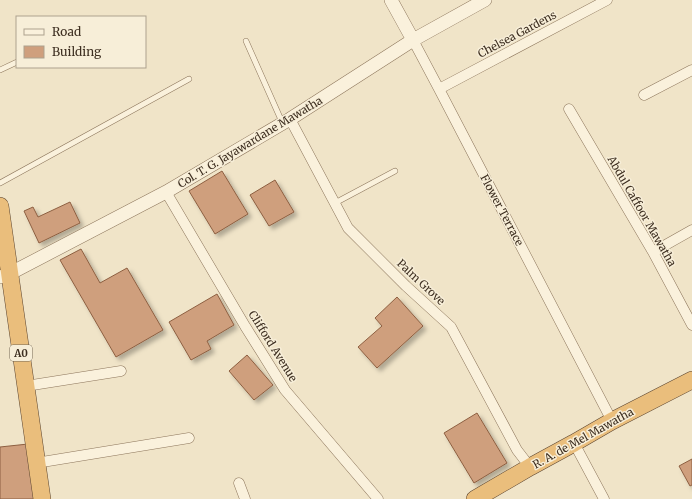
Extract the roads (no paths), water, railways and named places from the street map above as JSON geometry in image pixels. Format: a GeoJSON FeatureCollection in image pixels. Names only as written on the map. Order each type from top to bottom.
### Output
{"type":"FeatureCollection","features":[{"type":"Feature","properties":{"kind":"highway","name":"A0"},"geometry":{"type":"LineString","coordinates":[[0,206],[5,275],[26,386],[42,499]]}},
{"type":"Feature","properties":{"kind":"highway","name":"R. A. de Mel Mawatha"},"geometry":{"type":"LineString","coordinates":[[475,499],[530,466],[612,421],[692,380]]}},
{"type":"Feature","properties":{"kind":"street","name":"Flower Terrace"},"geometry":{"type":"LineString","coordinates":[[391,0],[612,421]]}},
{"type":"Feature","properties":{"kind":"street","name":"Col. T. G. Jayawardane Mawatha"},"geometry":{"type":"LineString","coordinates":[[5,275],[166,192],[286,121],[413,40],[485,0]]}},
{"type":"Feature","properties":{"kind":"street","name":"Chelsea Gardens"},"geometry":{"type":"LineString","coordinates":[[439,89],[607,0]]}},
{"type":"Feature","properties":{"kind":"street"},"geometry":{"type":"LineString","coordinates":[[644,94],[692,70]]}},
{"type":"Feature","properties":{"kind":"street","name":"Abdul Caffoor Mawatha"},"geometry":{"type":"LineString","coordinates":[[570,109],[653,252],[692,325]]}},
{"type":"Feature","properties":{"kind":"street","name":"Palm Grove"},"geometry":{"type":"LineString","coordinates":[[286,121],[335,203],[348,228],[406,286],[451,327],[517,450],[530,466]]}},
{"type":"Feature","properties":{"kind":"street","name":"Clifford Avenue"},"geometry":{"type":"LineString","coordinates":[[166,192],[245,326],[285,390],[378,499]]}},
{"type":"Feature","properties":{"kind":"street"},"geometry":{"type":"LineString","coordinates":[[653,252],[692,230]]}},
{"type":"Feature","properties":{"kind":"street"},"geometry":{"type":"LineString","coordinates":[[26,386],[121,371]]}},
{"type":"Feature","properties":{"kind":"street"},"geometry":{"type":"LineString","coordinates":[[36,463],[189,438]]}},
{"type":"Feature","properties":{"kind":"street"},"geometry":{"type":"LineString","coordinates":[[574,443],[604,499]]}},
{"type":"Feature","properties":{"kind":"street"},"geometry":{"type":"LineString","coordinates":[[239,483],[244,499]]}},
{"type":"Feature","properties":{"kind":"lane"},"geometry":{"type":"LineString","coordinates":[[246,41],[286,121]]}},
{"type":"Feature","properties":{"kind":"lane"},"geometry":{"type":"LineString","coordinates":[[0,70],[16,62]]}},
{"type":"Feature","properties":{"kind":"lane"},"geometry":{"type":"LineString","coordinates":[[0,183],[189,79]]}},
{"type":"Feature","properties":{"kind":"lane"},"geometry":{"type":"LineString","coordinates":[[335,203],[395,172]]}}]}
